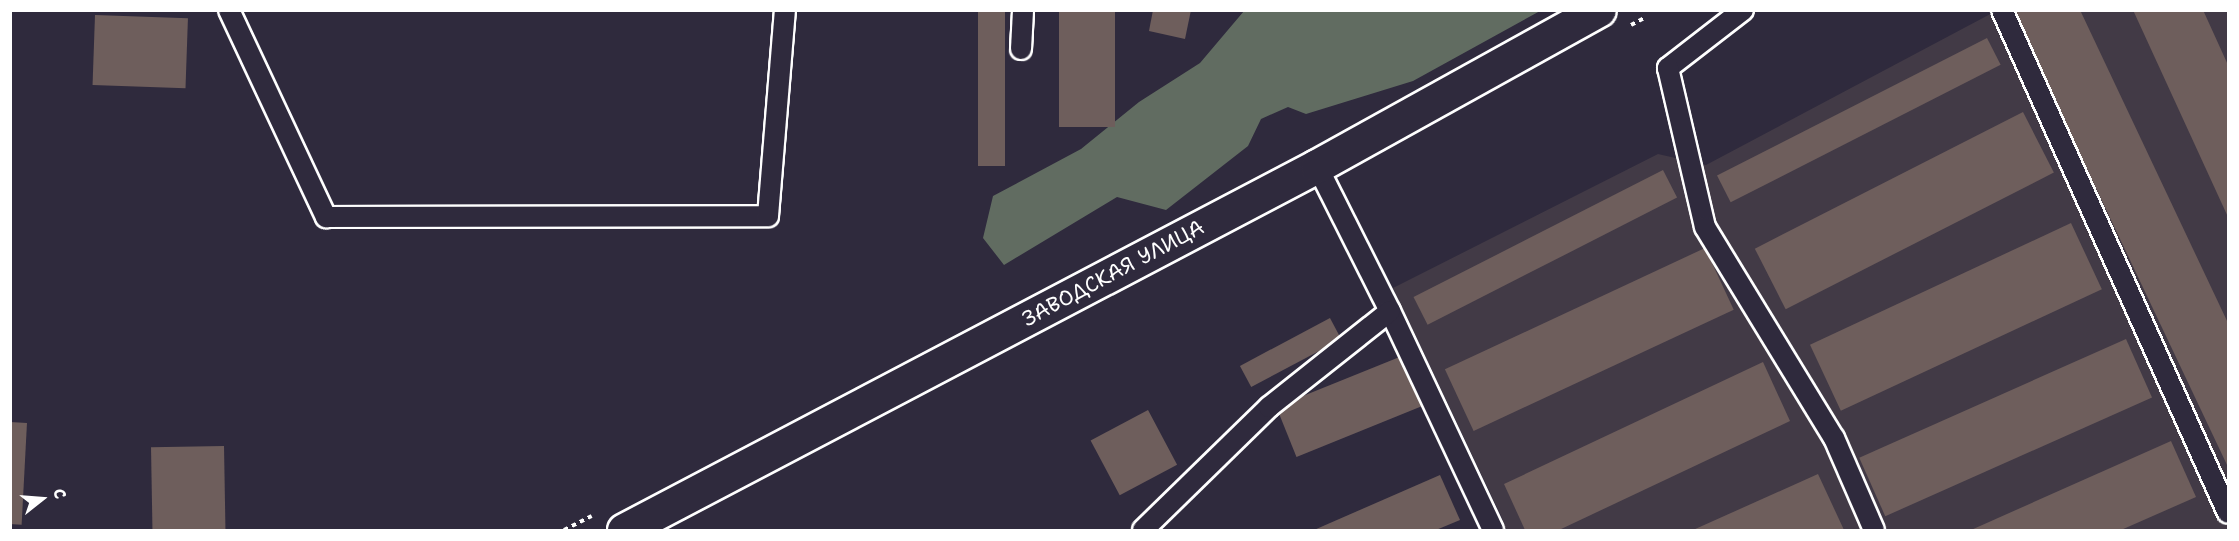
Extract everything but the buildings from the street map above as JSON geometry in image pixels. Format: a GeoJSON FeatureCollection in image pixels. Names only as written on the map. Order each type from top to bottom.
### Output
{"type":"FeatureCollection","features":[{"type":"Feature","properties":{"kind":"street","name":"ЗАВОДСКАЯ УЛИЦА"},"geometry":{"type":"LineString","coordinates":[[624,531],[1317,166],[1599,10]]}},
{"type":"Feature","properties":{"kind":"lane"},"geometry":{"type":"LineString","coordinates":[[229,10],[326,217],[768,216],[785,10]]}},
{"type":"Feature","properties":{"kind":"lane"},"geometry":{"type":"LineString","coordinates":[[1021,48],[1023,10]]}},
{"type":"Feature","properties":{"kind":"lane"},"geometry":{"type":"LineString","coordinates":[[1743,10],[1668,68],[1705,227],[1834,438],[1874,531]]}},
{"type":"Feature","properties":{"kind":"lane"},"geometry":{"type":"LineString","coordinates":[[2002,10],[2229,513]]}},
{"type":"Feature","properties":{"kind":"lane"},"geometry":{"type":"LineString","coordinates":[[1317,166],[1390,311],[1493,531]]}},
{"type":"Feature","properties":{"kind":"lane"},"geometry":{"type":"LineString","coordinates":[[1143,531],[1269,406],[1390,311]]}},
{"type":"Feature","properties":{"kind":"shaded area"},"geometry":{"type":"Polygon","coordinates":[[[1996,11],[2228,11],[2228,530],[1481,530],[1503,520],[1393,288],[1658,154],[1706,165],[1996,11]]]}},
{"type":"Feature","properties":{"kind":"green space"},"geometry":{"type":"Polygon","coordinates":[[[1244,11],[1540,11],[1413,81],[1306,114],[1288,107],[1261,119],[1248,146],[1166,210],[1117,197],[1004,265],[983,238],[993,196],[1081,149],[1139,102],[1200,63],[1244,11]]]}}]}
